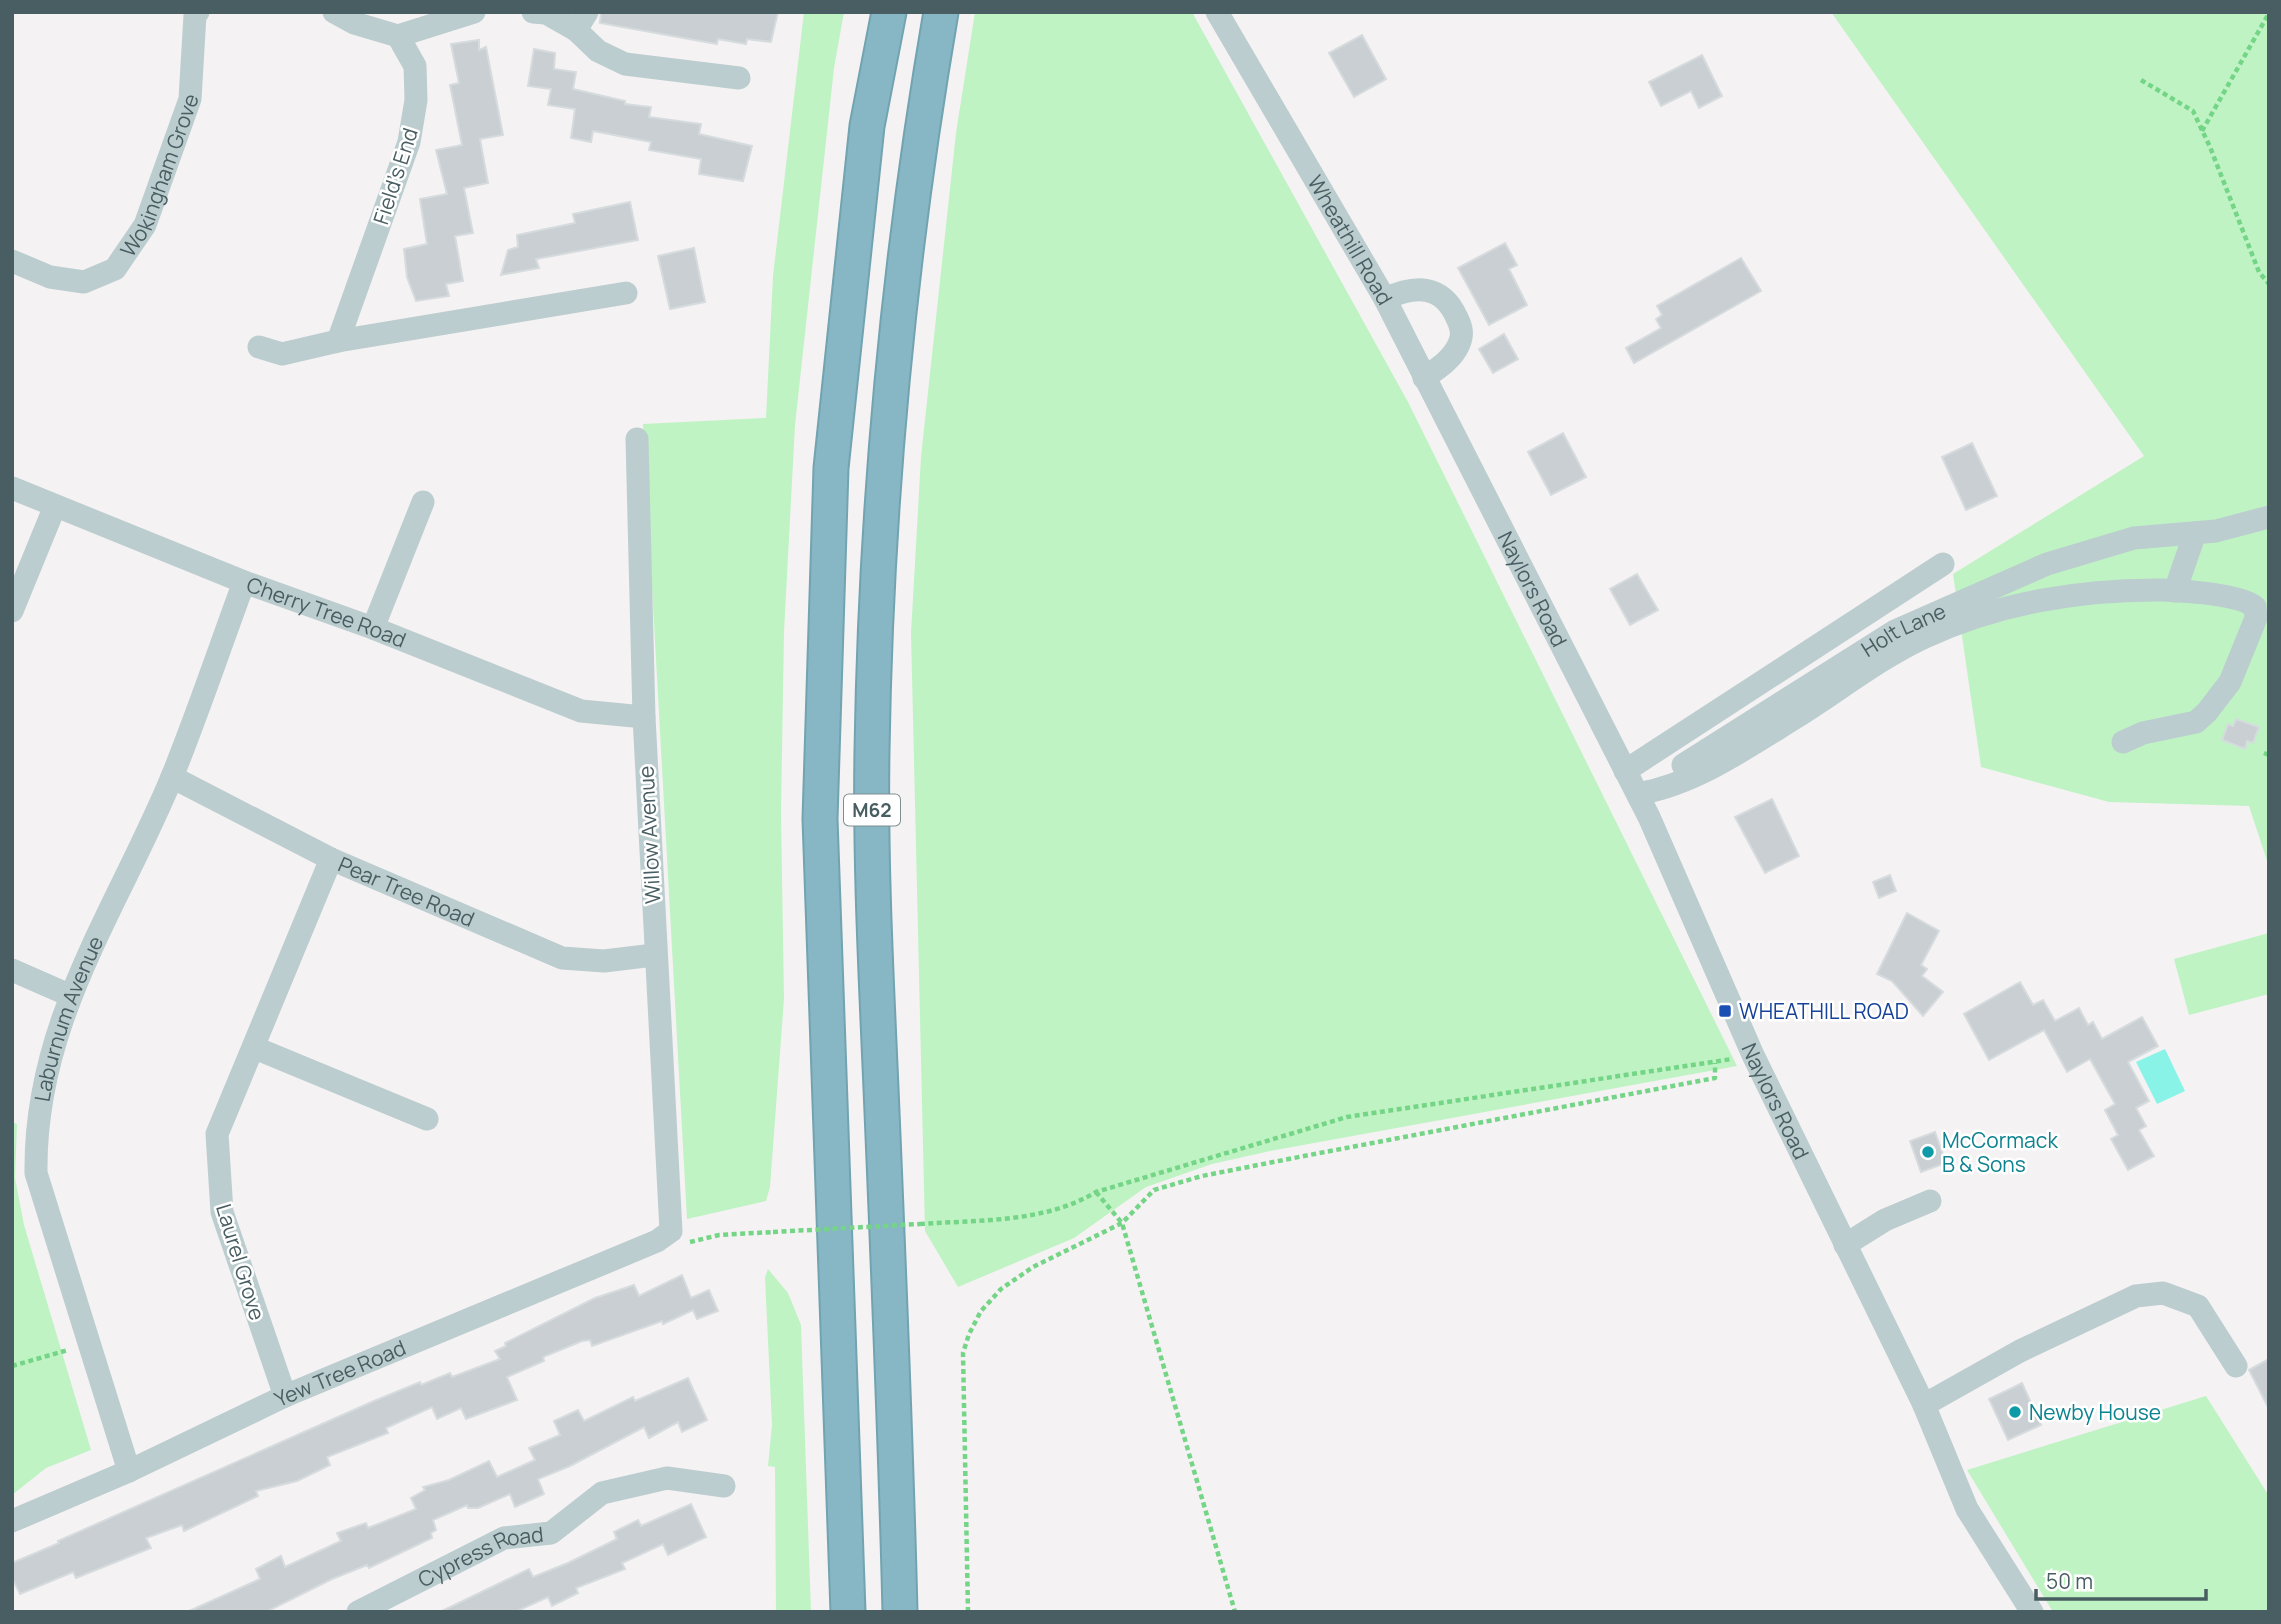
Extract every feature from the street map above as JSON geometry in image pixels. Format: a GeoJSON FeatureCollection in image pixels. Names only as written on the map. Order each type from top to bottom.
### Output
{"type":"FeatureCollection","features":[{"type":"Feature","properties":{"kind":"highway","name":"M62"},"geometry":{"type":"LineString","coordinates":[[848,1612],[820,819],[831,468],[867,126],[889,12]]}},
{"type":"Feature","properties":{"kind":"highway","name":"M62"},"geometry":{"type":"LineString","coordinates":[[900,1612],[872,911],[872,751],[876,601],[889,406],[916,155],[941,12]]}},
{"type":"Feature","properties":{"kind":"street"},"geometry":{"type":"LineString","coordinates":[[334,12],[354,23],[398,36],[474,12]]}},
{"type":"Feature","properties":{"kind":"street"},"geometry":{"type":"LineString","coordinates":[[533,12],[582,21],[598,51],[625,64],[738,78]]}},
{"type":"Feature","properties":{"kind":"street","name":"Wheathill Road"},"geometry":{"type":"LineString","coordinates":[[1217,12],[1385,299],[1472,474]]}},
{"type":"Feature","properties":{"kind":"street","name":"Wokingham Grove"},"geometry":{"type":"LineString","coordinates":[[12,261],[50,277],[84,282],[115,269],[145,225],[190,99],[190,13]]}},
{"type":"Feature","properties":{"kind":"street","name":"Field's End"},"geometry":{"type":"LineString","coordinates":[[338,341],[409,142],[416,100],[415,66],[398,36]]}},
{"type":"Feature","properties":{"kind":"street"},"geometry":{"type":"LineString","coordinates":[[1385,299],[1403,290],[1430,289],[1441,294],[1453,309],[1462,335],[1458,346],[1451,357],[1424,378]]}},
{"type":"Feature","properties":{"kind":"street"},"geometry":{"type":"LineString","coordinates":[[259,347],[282,354],[338,341],[626,293]]}},
{"type":"Feature","properties":{"kind":"street","name":"Willow Avenue"},"geometry":{"type":"LineString","coordinates":[[637,439],[644,717],[654,956],[681,1236]]}},
{"type":"Feature","properties":{"kind":"street","name":"Naylors Road"},"geometry":{"type":"LineString","coordinates":[[1472,474],[1625,771],[1640,795],[1753,1055],[1924,1405],[1967,1509],[2032,1612]]}},
{"type":"Feature","properties":{"kind":"street","name":"Cherry Tree Road"},"geometry":{"type":"LineString","coordinates":[[12,488],[244,582],[373,628],[581,711],[644,717]]}},
{"type":"Feature","properties":{"kind":"street"},"geometry":{"type":"LineString","coordinates":[[373,628],[423,502]]}},
{"type":"Feature","properties":{"kind":"street"},"geometry":{"type":"LineString","coordinates":[[12,611],[55,506]]}},
{"type":"Feature","properties":{"kind":"street","name":"Holt Lane"},"geometry":{"type":"LineString","coordinates":[[1640,795],[1895,631],[2047,564],[2134,538],[2216,531],[2269,517]]}},
{"type":"Feature","properties":{"kind":"street"},"geometry":{"type":"LineString","coordinates":[[2175,591],[2195,533]]}},
{"type":"Feature","properties":{"kind":"street"},"geometry":{"type":"LineString","coordinates":[[1625,771],[1943,565]]}},
{"type":"Feature","properties":{"kind":"street","name":"Laburnum Avenue"},"geometry":{"type":"LineString","coordinates":[[129,1471],[36,1173],[35,1128],[69,995],[172,777],[244,582]]}},
{"type":"Feature","properties":{"kind":"street","name":"Holt Lane"},"geometry":{"type":"LineString","coordinates":[[1640,795],[1664,789],[1753,744],[1924,638],[2014,605],[2122,590],[2175,591],[2249,601],[2255,607],[2256,618],[2230,682],[2207,712],[2196,722],[2143,733],[2123,741]]}},
{"type":"Feature","properties":{"kind":"street","name":"Pear Tree Road"},"geometry":{"type":"LineString","coordinates":[[172,777],[331,859],[562,958],[604,961],[654,956]]}},
{"type":"Feature","properties":{"kind":"street","name":"Laurel Grove"},"geometry":{"type":"LineString","coordinates":[[285,1396],[222,1212],[217,1134],[255,1048],[331,859]]}},
{"type":"Feature","properties":{"kind":"street"},"geometry":{"type":"LineString","coordinates":[[12,970],[69,995]]}},
{"type":"Feature","properties":{"kind":"street"},"geometry":{"type":"LineString","coordinates":[[255,1048],[427,1119]]}},
{"type":"Feature","properties":{"kind":"street"},"geometry":{"type":"LineString","coordinates":[[1845,1245],[1885,1220],[1930,1201]]}},
{"type":"Feature","properties":{"kind":"street","name":"Yew Tree Road"},"geometry":{"type":"LineString","coordinates":[[12,1521],[129,1471],[285,1396],[657,1241],[681,1236]]}},
{"type":"Feature","properties":{"kind":"street"},"geometry":{"type":"LineString","coordinates":[[1924,1405],[2020,1351],[2136,1296],[2149,1294],[2162,1293],[2198,1306],[2236,1366]]}},
{"type":"Feature","properties":{"kind":"street","name":"Cypress Road"},"geometry":{"type":"LineString","coordinates":[[359,1612],[504,1538],[551,1533],[602,1493],[667,1478],[724,1486]]}},
{"type":"Feature","properties":{"kind":"path"},"geometry":{"type":"LineString","coordinates":[[2202,131],[2269,13]]}},
{"type":"Feature","properties":{"kind":"path"},"geometry":{"type":"LineString","coordinates":[[2141,79],[2193,111],[2259,272],[2269,284]]}},
{"type":"Feature","properties":{"kind":"path"},"geometry":{"type":"LineString","coordinates":[[681,1236],[1018,1217],[1078,1203],[1096,1192],[1347,1117],[1715,1063],[1753,1055]]}},
{"type":"Feature","properties":{"kind":"path"},"geometry":{"type":"LineString","coordinates":[[968,1612],[963,1353],[981,1311],[1002,1289],[1033,1267],[1122,1223],[1154,1190],[1202,1177],[1715,1078],[1715,1063]]}},
{"type":"Feature","properties":{"kind":"path"},"geometry":{"type":"LineString","coordinates":[[1096,1192],[1122,1223],[1235,1612]]}},
{"type":"Feature","properties":{"kind":"path"},"geometry":{"type":"LineString","coordinates":[[12,1366],[89,1343]]}},
{"type":"Feature","properties":{"kind":"green space"},"geometry":{"type":"Polygon","coordinates":[[[804,12],[844,12],[834,68],[795,425],[784,632],[781,814],[784,999],[770,1187],[766,1201],[687,1219],[643,424],[766,418],[773,276],[804,12]]]}},
{"type":"Feature","properties":{"kind":"green space"},"geometry":{"type":"Polygon","coordinates":[[[975,12],[1192,12],[1408,402],[1737,1066],[1270,1151],[1212,1164],[1146,1187],[1074,1238],[958,1287],[925,1231],[911,633],[921,457],[956,133],[975,12]]]}},
{"type":"Feature","properties":{"kind":"green space"},"geometry":{"type":"Polygon","coordinates":[[[1831,12],[2269,12],[2269,867],[2249,806],[2109,802],[1981,767],[1953,574],[2144,456],[1831,12]]]}},
{"type":"Feature","properties":{"kind":"green space"},"geometry":{"type":"Polygon","coordinates":[[[2269,933],[2269,994],[2189,1015],[2174,959],[2269,933]]]}},
{"type":"Feature","properties":{"kind":"green space"},"geometry":{"type":"Polygon","coordinates":[[[12,1122],[17,1124],[15,1178],[24,1225],[91,1450],[46,1468],[12,1495],[12,1122]]]}},
{"type":"Feature","properties":{"kind":"green space"},"geometry":{"type":"Polygon","coordinates":[[[768,1269],[788,1293],[801,1325],[811,1612],[776,1612],[775,1467],[768,1466],[772,1425],[765,1278],[768,1269]]]}},
{"type":"Feature","properties":{"kind":"green space"},"geometry":{"type":"Polygon","coordinates":[[[2206,1396],[2269,1496],[2269,1612],[2053,1612],[1967,1470],[2206,1396]]]}},
{"type":"Feature","properties":{"kind":"water"},"geometry":{"type":"Polygon","coordinates":[[[2165,1049],[2185,1091],[2157,1104],[2136,1062],[2165,1049]]]}},
{"type":"Feature","properties":{"kind":"building"},"geometry":{"type":"Polygon","coordinates":[[[601,12],[778,12],[771,42],[747,39],[746,44],[718,39],[717,44],[600,23],[601,12]]]}},
{"type":"Feature","properties":{"kind":"building"},"geometry":{"type":"Polygon","coordinates":[[[1362,35],[1386,79],[1354,97],[1329,53],[1362,35]]]}},
{"type":"Feature","properties":{"kind":"building"},"geometry":{"type":"Polygon","coordinates":[[[479,40],[479,50],[486,47],[503,135],[480,139],[488,183],[464,188],[473,233],[455,236],[463,281],[446,284],[449,296],[416,301],[407,277],[404,249],[427,244],[420,199],[447,194],[436,150],[462,145],[450,85],[459,83],[451,44],[479,40]]]}},
{"type":"Feature","properties":{"kind":"building"},"geometry":{"type":"Polygon","coordinates":[[[534,49],[555,53],[554,69],[576,72],[573,89],[625,101],[625,104],[651,107],[649,117],[701,124],[699,134],[752,146],[743,181],[699,174],[701,159],[649,150],[651,142],[593,131],[591,142],[571,138],[575,109],[548,105],[551,89],[528,86],[534,49]]]}},
{"type":"Feature","properties":{"kind":"building"},"geometry":{"type":"Polygon","coordinates":[[[1702,55],[1722,96],[1699,108],[1691,91],[1661,106],[1649,82],[1702,55]]]}},
{"type":"Feature","properties":{"kind":"building"},"geometry":{"type":"Polygon","coordinates":[[[630,202],[638,240],[536,259],[539,268],[501,275],[508,250],[518,247],[517,235],[575,223],[573,214],[630,202]]]}},
{"type":"Feature","properties":{"kind":"building"},"geometry":{"type":"Polygon","coordinates":[[[1505,243],[1517,265],[1509,269],[1527,305],[1489,325],[1458,268],[1505,243]]]}},
{"type":"Feature","properties":{"kind":"building"},"geometry":{"type":"Polygon","coordinates":[[[694,248],[705,302],[670,309],[658,256],[694,248]]]}},
{"type":"Feature","properties":{"kind":"building"},"geometry":{"type":"Polygon","coordinates":[[[1741,258],[1761,291],[1634,363],[1626,348],[1661,328],[1656,319],[1662,315],[1657,306],[1741,258]]]}},
{"type":"Feature","properties":{"kind":"building"},"geometry":{"type":"Polygon","coordinates":[[[1504,334],[1518,359],[1493,373],[1479,349],[1504,334]]]}},
{"type":"Feature","properties":{"kind":"building"},"geometry":{"type":"Polygon","coordinates":[[[1563,433],[1586,477],[1551,495],[1528,452],[1563,433]]]}},
{"type":"Feature","properties":{"kind":"building"},"geometry":{"type":"Polygon","coordinates":[[[1972,443],[1997,496],[1966,510],[1942,457],[1972,443]]]}},
{"type":"Feature","properties":{"kind":"building"},"geometry":{"type":"Polygon","coordinates":[[[1637,574],[1658,610],[1630,625],[1610,589],[1637,574]]]}},
{"type":"Feature","properties":{"kind":"building"},"geometry":{"type":"Polygon","coordinates":[[[2236,719],[2259,727],[2253,743],[2247,741],[2245,749],[2222,740],[2228,724],[2233,726],[2236,719]]]}},
{"type":"Feature","properties":{"kind":"building"},"geometry":{"type":"Polygon","coordinates":[[[1772,799],[1799,856],[1765,873],[1735,817],[1772,799]]]}},
{"type":"Feature","properties":{"kind":"building"},"geometry":{"type":"Polygon","coordinates":[[[1890,875],[1896,891],[1879,898],[1873,882],[1890,875]]]}},
{"type":"Feature","properties":{"kind":"building"},"geometry":{"type":"Polygon","coordinates":[[[1907,913],[1939,931],[1921,965],[1927,969],[1922,976],[1943,992],[1923,1016],[1892,981],[1877,974],[1907,913]]]}},
{"type":"Feature","properties":{"kind":"building"},"geometry":{"type":"Polygon","coordinates":[[[2020,982],[2033,1005],[2043,1000],[2055,1021],[2079,1008],[2088,1025],[2093,1022],[2102,1039],[2142,1017],[2158,1046],[2128,1062],[2149,1101],[2136,1108],[2146,1126],[2139,1130],[2154,1156],[2128,1170],[2111,1139],[2118,1135],[2105,1110],[2115,1104],[2090,1059],[2067,1072],[2044,1030],[1989,1060],[1964,1014],[2020,982]]]}},
{"type":"Feature","properties":{"kind":"building","name":"McCormack B & Sons"},"geometry":{"type":"Polygon","coordinates":[[[1935,1132],[1946,1163],[1921,1172],[1910,1141],[1935,1132]]]}},
{"type":"Feature","properties":{"kind":"building"},"geometry":{"type":"Polygon","coordinates":[[[682,1275],[691,1298],[709,1290],[718,1311],[697,1319],[693,1310],[663,1324],[662,1321],[592,1346],[590,1340],[582,1341],[543,1357],[544,1361],[507,1377],[517,1400],[466,1419],[461,1408],[437,1419],[432,1407],[386,1428],[388,1433],[327,1457],[330,1465],[297,1481],[256,1491],[258,1496],[184,1531],[182,1525],[146,1538],[151,1548],[76,1578],[73,1572],[20,1594],[12,1578],[12,1563],[59,1543],[58,1541],[420,1382],[421,1385],[450,1373],[452,1377],[500,1359],[495,1351],[506,1346],[505,1343],[595,1298],[634,1285],[639,1296],[682,1275]]]}},
{"type":"Feature","properties":{"kind":"building"},"geometry":{"type":"Polygon","coordinates":[[[2269,1359],[2269,1409],[2249,1370],[2269,1359]]]}},
{"type":"Feature","properties":{"kind":"building"},"geometry":{"type":"Polygon","coordinates":[[[688,1378],[707,1420],[682,1432],[678,1422],[649,1438],[644,1427],[570,1466],[538,1479],[544,1494],[515,1507],[510,1494],[478,1508],[468,1508],[467,1505],[433,1520],[436,1530],[431,1533],[432,1538],[369,1568],[367,1565],[332,1579],[266,1612],[187,1612],[260,1579],[256,1569],[281,1556],[285,1567],[341,1541],[337,1533],[366,1523],[368,1528],[416,1509],[411,1498],[425,1490],[423,1487],[449,1480],[489,1461],[497,1477],[535,1460],[529,1448],[560,1435],[554,1421],[578,1410],[584,1421],[633,1397],[635,1401],[688,1378]]]}},
{"type":"Feature","properties":{"kind":"building","name":"Newby House"},"geometry":{"type":"Polygon","coordinates":[[[2022,1383],[2041,1425],[2008,1440],[1989,1399],[2022,1383]]]}},
{"type":"Feature","properties":{"kind":"building"},"geometry":{"type":"Polygon","coordinates":[[[691,1504],[706,1537],[668,1555],[663,1544],[622,1563],[625,1569],[576,1588],[578,1593],[552,1606],[548,1597],[515,1612],[440,1612],[529,1569],[533,1577],[568,1563],[617,1539],[614,1532],[638,1520],[641,1526],[691,1504]]]}},
{"type":"Feature","properties":{"kind":"place","name":"WHEATHILL ROAD"},"geometry":{"type":"Point","coordinates":[1725,1011]}},
{"type":"Feature","properties":{"kind":"place","name":"McCormack B & Sons"},"geometry":{"type":"Point","coordinates":[1928,1152]}},
{"type":"Feature","properties":{"kind":"place","name":"Newby House"},"geometry":{"type":"Point","coordinates":[2015,1412]}}]}
